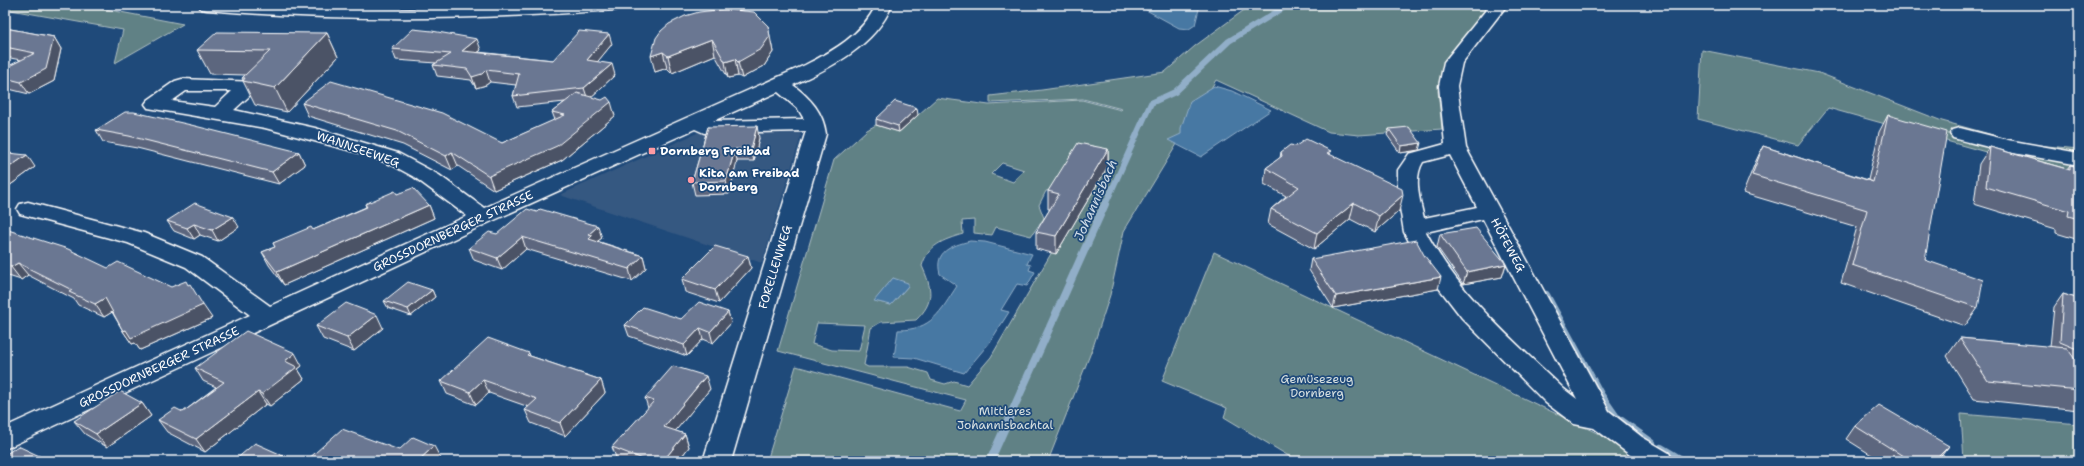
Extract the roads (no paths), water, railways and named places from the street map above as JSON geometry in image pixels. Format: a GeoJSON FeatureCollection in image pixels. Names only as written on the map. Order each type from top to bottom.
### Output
{"type":"FeatureCollection","features":[{"type":"Feature","properties":{"kind":"street"},"geometry":{"type":"LineString","coordinates":[[207,5],[279,12],[391,15],[468,14],[615,5]]}},
{"type":"Feature","properties":{"kind":"street","name":"GROSSDORNBERGER STRASSE"},"geometry":{"type":"LineString","coordinates":[[5,439],[482,217],[816,67],[866,33],[878,20],[884,5]]}},
{"type":"Feature","properties":{"kind":"street","name":"HÖFEWEG"},"geometry":{"type":"LineString","coordinates":[[1499,5],[1454,62],[1448,86],[1456,148],[1491,211],[1600,418],[1632,444],[1659,461]]}},
{"type":"Feature","properties":{"kind":"street"},"geometry":{"type":"LineString","coordinates":[[697,121],[704,127],[816,124],[812,113],[804,104],[780,84]]}},
{"type":"Feature","properties":{"kind":"street","name":"WANNSEEWEG"},"geometry":{"type":"LineString","coordinates":[[220,113],[279,124],[355,145],[399,161],[451,192],[482,217]]}},
{"type":"Feature","properties":{"kind":"street","name":"FORELLENWEG"},"geometry":{"type":"LineString","coordinates":[[717,461],[816,134],[816,124]]}},
{"type":"Feature","properties":{"kind":"street"},"geometry":{"type":"LineString","coordinates":[[1960,134],[2028,150],[2079,159]]}},
{"type":"Feature","properties":{"kind":"street"},"geometry":{"type":"LineString","coordinates":[[1456,148],[1436,151],[1416,158],[1408,170],[1409,196],[1414,227],[1430,261],[1470,312],[1555,396],[1582,417],[1600,418]]}},
{"type":"Feature","properties":{"kind":"street"},"geometry":{"type":"LineString","coordinates":[[28,209],[68,218],[136,238],[194,262],[268,316]]}},
{"type":"Feature","properties":{"kind":"street"},"geometry":{"type":"LineString","coordinates":[[1414,227],[1491,211]]}},
{"type":"Feature","properties":{"kind":"waterway","name":"Johannisbach"},"geometry":{"type":"LineString","coordinates":[[1105,205],[1151,103],[1175,92],[1229,41],[1288,5]]}},
{"type":"Feature","properties":{"kind":"waterway","name":"Johannisbach"},"geometry":{"type":"LineString","coordinates":[[990,461],[1105,204]]}},
{"type":"Feature","properties":{"kind":"waterway"},"geometry":{"type":"LineString","coordinates":[[1546,295],[1600,394],[1616,417],[1652,443]]}},
{"type":"Feature","properties":{"kind":"waterway"},"geometry":{"type":"LineString","coordinates":[[1661,448],[1683,461]]}},
{"type":"Feature","properties":{"kind":"place","name":"Dornberg Freibad"},"geometry":{"type":"Point","coordinates":[652,151]}},
{"type":"Feature","properties":{"kind":"place","name":"Kita am Freibad Dornberg"},"geometry":{"type":"Point","coordinates":[691,180]}},
{"type":"Feature","properties":{"kind":"park label","name":"Gemüsezeug Dornberg"},"geometry":{"type":"Point","coordinates":[1317,386]}},
{"type":"Feature","properties":{"kind":"park label","name":"Mittleres Johannisbachtal"},"geometry":{"type":"Point","coordinates":[1005,418]}}]}
